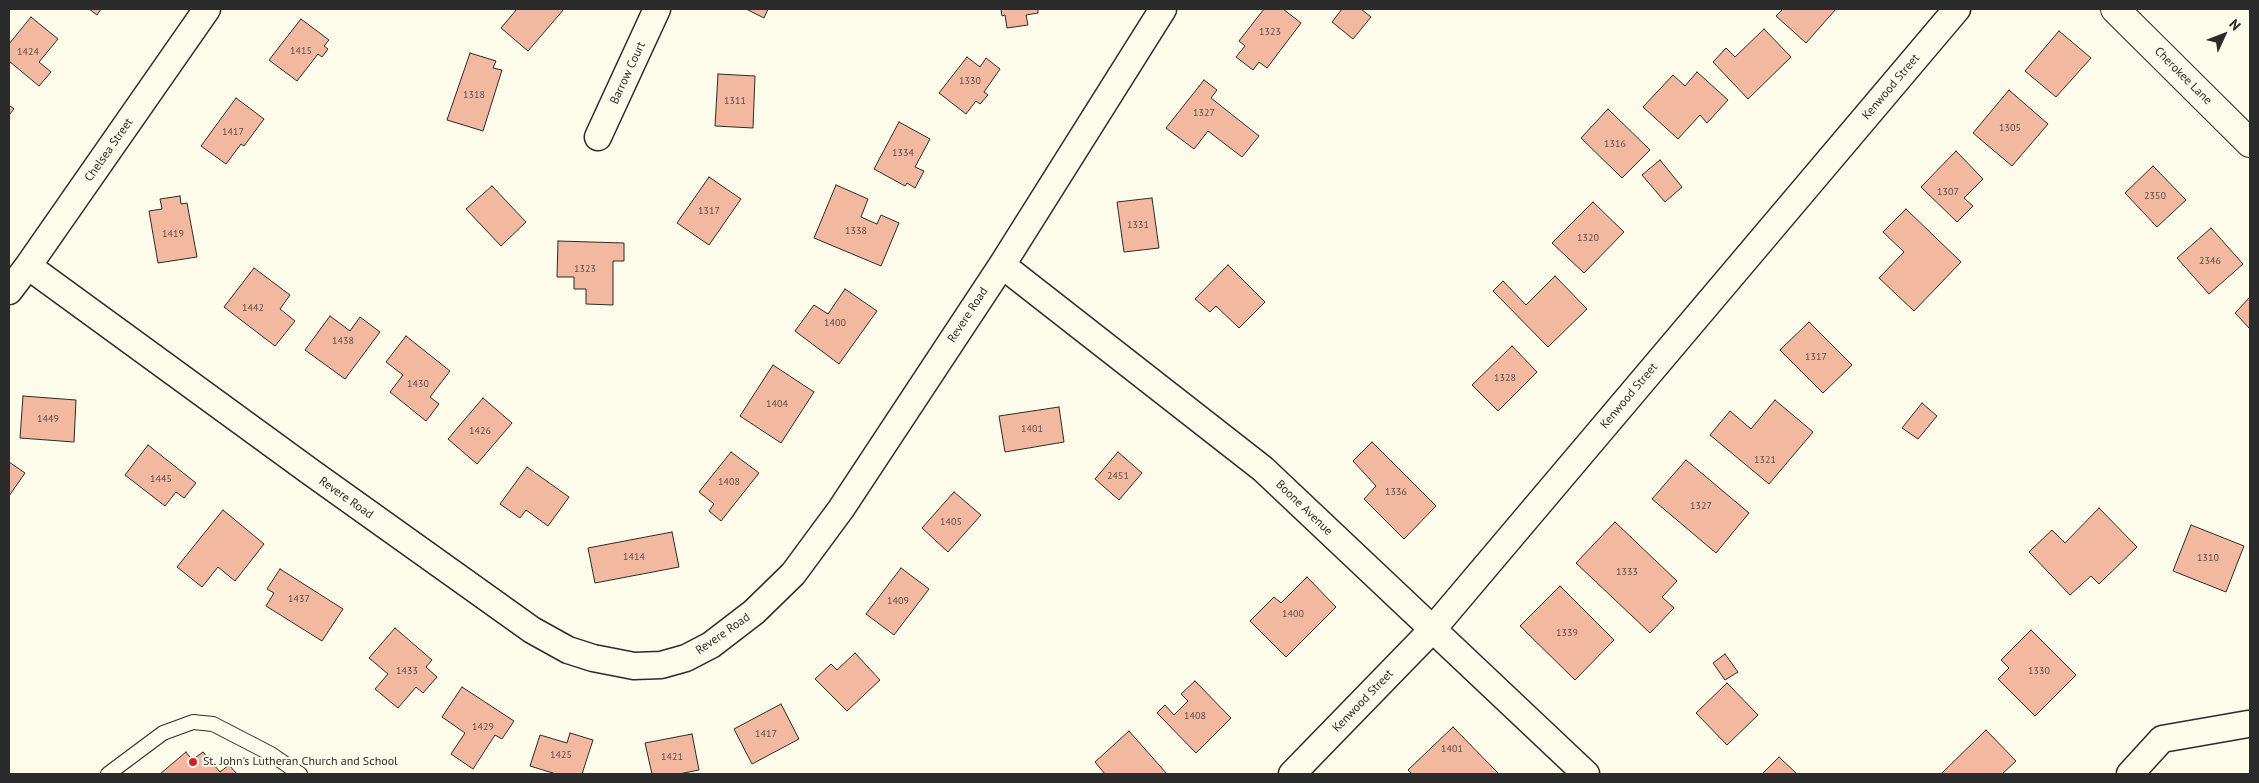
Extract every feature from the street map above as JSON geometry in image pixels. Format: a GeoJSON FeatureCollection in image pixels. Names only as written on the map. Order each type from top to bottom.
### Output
{"type":"FeatureCollection","features":[{"type":"Feature","properties":{"kind":"street","name":"Chelsea Street"},"geometry":{"type":"LineString","coordinates":[[9,291],[207,9]]}},
{"type":"Feature","properties":{"kind":"street","name":"Barrow Court"},"geometry":{"type":"LineString","coordinates":[[598,137],[658,9]]}},
{"type":"Feature","properties":{"kind":"street","name":"Revere Road"},"geometry":{"type":"LineString","coordinates":[[28,266],[312,473],[532,630],[568,650],[593,658],[634,666],[661,665],[686,658],[711,646],[754,612],[793,574],[841,509],[1002,265],[1164,9]]}},
{"type":"Feature","properties":{"kind":"street","name":"Kenwood Street"},"geometry":{"type":"LineString","coordinates":[[1292,774],[1432,630],[1957,9]]}},
{"type":"Feature","properties":{"kind":"street","name":"Cherokee Lane"},"geometry":{"type":"LineString","coordinates":[[2115,9],[2250,143]]}},
{"type":"Feature","properties":{"kind":"street","name":"Boone Avenue"},"geometry":{"type":"LineString","coordinates":[[1002,265],[1263,469],[1586,774]]}},
{"type":"Feature","properties":{"kind":"street"},"geometry":{"type":"LineString","coordinates":[[2130,774],[2162,739],[2248,724]]}},
{"type":"Feature","properties":{"kind":"lane"},"geometry":{"type":"LineString","coordinates":[[108,774],[162,733],[194,722],[212,724],[271,754],[300,774]]}},
{"type":"Feature","properties":{"kind":"building"},"geometry":{"type":"Polygon","coordinates":[[[89,9],[101,9],[97,15],[89,9]]]}},
{"type":"Feature","properties":{"kind":"building"},"geometry":{"type":"Polygon","coordinates":[[[517,9],[564,9],[528,51],[501,28],[517,9]]]}},
{"type":"Feature","properties":{"kind":"building"},"geometry":{"type":"Polygon","coordinates":[[[746,9],[768,9],[764,18],[746,9]]]}},
{"type":"Feature","properties":{"kind":"building"},"geometry":{"type":"Polygon","coordinates":[[[1001,9],[1038,9],[1038,13],[1026,15],[1028,25],[1007,28],[1005,15],[1002,16],[1001,9]]]}},
{"type":"Feature","properties":{"kind":"building"},"geometry":{"type":"Polygon","coordinates":[[[1264,9],[1283,9],[1301,23],[1267,68],[1259,62],[1253,70],[1236,57],[1245,46],[1239,41],[1264,9]]]}},
{"type":"Feature","properties":{"kind":"building"},"geometry":{"type":"Polygon","coordinates":[[[1342,9],[1361,9],[1371,17],[1353,39],[1332,22],[1342,9]]]}},
{"type":"Feature","properties":{"kind":"building"},"geometry":{"type":"Polygon","coordinates":[[[1783,9],[1836,9],[1806,43],[1776,16],[1783,9]]]}},
{"type":"Feature","properties":{"kind":"building"},"geometry":{"type":"Polygon","coordinates":[[[31,17],[58,39],[39,62],[51,72],[39,86],[9,61],[9,44],[31,17]]]}},
{"type":"Feature","properties":{"kind":"building"},"geometry":{"type":"Polygon","coordinates":[[[301,19],[329,40],[324,46],[328,49],[322,57],[318,54],[297,81],[269,60],[301,19]]]}},
{"type":"Feature","properties":{"kind":"building"},"geometry":{"type":"Polygon","coordinates":[[[1764,29],[1791,57],[1748,99],[1713,62],[1726,48],[1735,57],[1764,29]]]}},
{"type":"Feature","properties":{"kind":"building"},"geometry":{"type":"Polygon","coordinates":[[[2059,31],[2091,58],[2056,97],[2025,71],[2059,31]]]}},
{"type":"Feature","properties":{"kind":"building"},"geometry":{"type":"Polygon","coordinates":[[[470,53],[496,61],[493,68],[502,70],[483,131],[447,120],[470,53]]]}},
{"type":"Feature","properties":{"kind":"building"},"geometry":{"type":"Polygon","coordinates":[[[967,57],[980,67],[986,58],[1000,69],[984,92],[988,95],[980,104],[976,101],[966,114],[939,93],[967,57]]]}},
{"type":"Feature","properties":{"kind":"building"},"geometry":{"type":"Polygon","coordinates":[[[1697,72],[1728,100],[1707,123],[1700,115],[1678,139],[1643,107],[1673,75],[1685,86],[1697,72]]]}},
{"type":"Feature","properties":{"kind":"building"},"geometry":{"type":"Polygon","coordinates":[[[718,74],[755,76],[753,128],[715,126],[718,74]]]}},
{"type":"Feature","properties":{"kind":"building"},"geometry":{"type":"Polygon","coordinates":[[[1204,80],[1217,90],[1211,98],[1259,136],[1242,157],[1208,131],[1194,149],[1166,128],[1204,80]]]}},
{"type":"Feature","properties":{"kind":"building"},"geometry":{"type":"Polygon","coordinates":[[[2009,90],[2048,124],[2012,166],[1973,133],[2009,90]]]}},
{"type":"Feature","properties":{"kind":"building"},"geometry":{"type":"Polygon","coordinates":[[[236,98],[264,119],[244,146],[241,144],[226,164],[201,146],[236,98]]]}},
{"type":"Feature","properties":{"kind":"building"},"geometry":{"type":"Polygon","coordinates":[[[9,105],[14,109],[9,115],[9,105]]]}},
{"type":"Feature","properties":{"kind":"building"},"geometry":{"type":"Polygon","coordinates":[[[1608,109],[1650,150],[1622,178],[1581,138],[1608,109]]]}},
{"type":"Feature","properties":{"kind":"building"},"geometry":{"type":"Polygon","coordinates":[[[899,122],[930,139],[915,167],[924,171],[915,188],[907,183],[905,186],[874,169],[899,122]]]}},
{"type":"Feature","properties":{"kind":"building"},"geometry":{"type":"Polygon","coordinates":[[[1956,151],[1983,179],[1964,198],[1973,206],[1957,222],[1921,187],[1956,151]]]}},
{"type":"Feature","properties":{"kind":"building"},"geometry":{"type":"Polygon","coordinates":[[[1660,160],[1682,187],[1665,202],[1642,175],[1660,160]]]}},
{"type":"Feature","properties":{"kind":"building"},"geometry":{"type":"Polygon","coordinates":[[[2153,166],[2186,200],[2157,227],[2125,193],[2153,166]]]}},
{"type":"Feature","properties":{"kind":"building"},"geometry":{"type":"Polygon","coordinates":[[[709,177],[741,199],[709,245],[677,223],[709,177]]]}},
{"type":"Feature","properties":{"kind":"building"},"geometry":{"type":"Polygon","coordinates":[[[836,185],[868,199],[861,217],[877,224],[881,215],[899,223],[881,266],[814,238],[836,185]]]}},
{"type":"Feature","properties":{"kind":"building"},"geometry":{"type":"Polygon","coordinates":[[[492,186],[526,222],[501,246],[466,209],[492,186]]]}},
{"type":"Feature","properties":{"kind":"building"},"geometry":{"type":"Polygon","coordinates":[[[180,196],[181,204],[187,203],[197,257],[158,263],[149,211],[162,209],[160,199],[180,196]]]}},
{"type":"Feature","properties":{"kind":"building"},"geometry":{"type":"Polygon","coordinates":[[[1152,198],[1159,248],[1124,252],[1117,202],[1152,198]]]}},
{"type":"Feature","properties":{"kind":"building"},"geometry":{"type":"Polygon","coordinates":[[[1593,202],[1624,232],[1584,273],[1552,243],[1593,202]]]}},
{"type":"Feature","properties":{"kind":"building"},"geometry":{"type":"Polygon","coordinates":[[[1906,209],[1961,262],[1914,311],[1879,278],[1904,252],[1883,232],[1906,209]]]}},
{"type":"Feature","properties":{"kind":"building"},"geometry":{"type":"Polygon","coordinates":[[[2211,228],[2243,264],[2209,294],[2177,258],[2211,228]]]}},
{"type":"Feature","properties":{"kind":"building"},"geometry":{"type":"Polygon","coordinates":[[[558,241],[624,243],[624,261],[613,261],[613,305],[586,304],[586,289],[574,289],[574,277],[557,277],[558,241]]]}},
{"type":"Feature","properties":{"kind":"building"},"geometry":{"type":"Polygon","coordinates":[[[1228,265],[1265,302],[1239,328],[1216,306],[1210,312],[1195,299],[1228,265]]]}},
{"type":"Feature","properties":{"kind":"building"},"geometry":{"type":"Polygon","coordinates":[[[254,268],[290,295],[280,309],[295,321],[275,346],[224,307],[254,268]]]}},
{"type":"Feature","properties":{"kind":"building"},"geometry":{"type":"Polygon","coordinates":[[[1555,276],[1587,309],[1548,347],[1493,291],[1503,281],[1526,305],[1555,276]]]}},
{"type":"Feature","properties":{"kind":"building"},"geometry":{"type":"Polygon","coordinates":[[[845,289],[877,311],[839,364],[795,331],[814,305],[828,314],[845,289]]]}},
{"type":"Feature","properties":{"kind":"building"},"geometry":{"type":"Polygon","coordinates":[[[2250,297],[2250,329],[2235,313],[2250,297]]]}},
{"type":"Feature","properties":{"kind":"building"},"geometry":{"type":"Polygon","coordinates":[[[330,316],[350,331],[360,317],[380,332],[345,379],[305,350],[330,316]]]}},
{"type":"Feature","properties":{"kind":"building"},"geometry":{"type":"Polygon","coordinates":[[[1809,322],[1852,365],[1823,393],[1780,350],[1809,322]]]}},
{"type":"Feature","properties":{"kind":"building"},"geometry":{"type":"Polygon","coordinates":[[[406,336],[450,371],[430,397],[439,404],[426,421],[390,392],[403,375],[386,362],[406,336]]]}},
{"type":"Feature","properties":{"kind":"building"},"geometry":{"type":"Polygon","coordinates":[[[1512,346],[1537,372],[1498,411],[1472,385],[1512,346]]]}},
{"type":"Feature","properties":{"kind":"building"},"geometry":{"type":"Polygon","coordinates":[[[773,365],[814,392],[781,443],[740,416],[773,365]]]}},
{"type":"Feature","properties":{"kind":"building"},"geometry":{"type":"Polygon","coordinates":[[[23,396],[76,400],[74,442],[20,438],[23,396]]]}},
{"type":"Feature","properties":{"kind":"building"},"geometry":{"type":"Polygon","coordinates":[[[483,398],[512,423],[477,464],[448,439],[483,398]]]}},
{"type":"Feature","properties":{"kind":"building"},"geometry":{"type":"Polygon","coordinates":[[[1775,400],[1813,432],[1769,484],[1710,435],[1730,411],[1751,429],[1775,400]]]}},
{"type":"Feature","properties":{"kind":"building"},"geometry":{"type":"Polygon","coordinates":[[[1922,403],[1937,416],[1918,439],[1902,428],[1922,403]]]}},
{"type":"Feature","properties":{"kind":"building"},"geometry":{"type":"Polygon","coordinates":[[[1059,407],[1064,442],[1005,452],[999,416],[1059,407]]]}},
{"type":"Feature","properties":{"kind":"building"},"geometry":{"type":"Polygon","coordinates":[[[1372,442],[1436,506],[1404,539],[1364,499],[1376,486],[1353,461],[1372,442]]]}},
{"type":"Feature","properties":{"kind":"building"},"geometry":{"type":"Polygon","coordinates":[[[148,445],[196,483],[184,498],[176,492],[165,506],[125,475],[148,445]]]}},
{"type":"Feature","properties":{"kind":"building"},"geometry":{"type":"Polygon","coordinates":[[[731,452],[759,473],[721,521],[709,511],[714,504],[699,492],[731,452]]]}},
{"type":"Feature","properties":{"kind":"building"},"geometry":{"type":"Polygon","coordinates":[[[1118,452],[1142,473],[1119,500],[1095,479],[1118,452]]]}},
{"type":"Feature","properties":{"kind":"building"},"geometry":{"type":"Polygon","coordinates":[[[1686,460],[1749,513],[1716,553],[1652,499],[1686,460]]]}},
{"type":"Feature","properties":{"kind":"building"},"geometry":{"type":"Polygon","coordinates":[[[9,462],[25,473],[9,496],[9,462]]]}},
{"type":"Feature","properties":{"kind":"building"},"geometry":{"type":"Polygon","coordinates":[[[527,467],[569,497],[548,526],[526,510],[520,518],[500,504],[527,467]]]}},
{"type":"Feature","properties":{"kind":"building"},"geometry":{"type":"Polygon","coordinates":[[[954,492],[981,515],[948,552],[922,528],[954,492]]]}},
{"type":"Feature","properties":{"kind":"building"},"geometry":{"type":"Polygon","coordinates":[[[2099,508],[2137,547],[2099,584],[2091,576],[2070,595],[2029,552],[2052,530],[2065,543],[2099,508]]]}},
{"type":"Feature","properties":{"kind":"building"},"geometry":{"type":"Polygon","coordinates":[[[223,510],[264,544],[235,581],[218,567],[202,587],[177,567],[223,510]]]}},
{"type":"Feature","properties":{"kind":"building"},"geometry":{"type":"Polygon","coordinates":[[[1615,522],[1677,581],[1662,597],[1674,608],[1650,633],[1576,563],[1615,522]]]}},
{"type":"Feature","properties":{"kind":"building"},"geometry":{"type":"Polygon","coordinates":[[[2191,525],[2244,546],[2226,592],[2173,571],[2191,525]]]}},
{"type":"Feature","properties":{"kind":"building"},"geometry":{"type":"Polygon","coordinates":[[[672,532],[679,567],[595,583],[588,548],[672,532]]]}},
{"type":"Feature","properties":{"kind":"building"},"geometry":{"type":"Polygon","coordinates":[[[901,568],[929,589],[894,635],[866,614],[901,568]]]}},
{"type":"Feature","properties":{"kind":"building"},"geometry":{"type":"Polygon","coordinates":[[[280,569],[343,609],[322,641],[266,606],[274,593],[267,589],[280,569]]]}},
{"type":"Feature","properties":{"kind":"building"},"geometry":{"type":"Polygon","coordinates":[[[1307,577],[1336,607],[1286,657],[1250,621],[1274,597],[1281,603],[1307,577]]]}},
{"type":"Feature","properties":{"kind":"building"},"geometry":{"type":"Polygon","coordinates":[[[1560,586],[1614,640],[1575,680],[1520,626],[1560,586]]]}},
{"type":"Feature","properties":{"kind":"building"},"geometry":{"type":"Polygon","coordinates":[[[395,628],[432,660],[426,667],[437,677],[423,693],[416,687],[398,708],[375,689],[388,674],[369,658],[395,628]]]}},
{"type":"Feature","properties":{"kind":"building"},"geometry":{"type":"Polygon","coordinates":[[[2031,630],[2076,675],[2035,716],[1998,679],[2009,668],[2001,660],[2031,630]]]}},
{"type":"Feature","properties":{"kind":"building"},"geometry":{"type":"Polygon","coordinates":[[[855,653],[880,680],[847,711],[815,679],[831,664],[837,670],[855,653]]]}},
{"type":"Feature","properties":{"kind":"building"},"geometry":{"type":"Polygon","coordinates":[[[1725,654],[1738,672],[1725,680],[1713,663],[1725,654]]]}},
{"type":"Feature","properties":{"kind":"building"},"geometry":{"type":"Polygon","coordinates":[[[1195,681],[1231,718],[1196,753],[1157,713],[1165,705],[1174,715],[1188,701],[1181,694],[1195,681]]]}},
{"type":"Feature","properties":{"kind":"building"},"geometry":{"type":"Polygon","coordinates":[[[1727,683],[1758,715],[1727,745],[1696,713],[1727,683]]]}},
{"type":"Feature","properties":{"kind":"building"},"geometry":{"type":"Polygon","coordinates":[[[462,687],[514,721],[502,739],[495,735],[473,769],[451,754],[465,733],[442,717],[462,687]]]}},
{"type":"Feature","properties":{"kind":"building"},"geometry":{"type":"Polygon","coordinates":[[[781,704],[799,739],[752,764],[734,729],[781,704]]]}},
{"type":"Feature","properties":{"kind":"building"},"geometry":{"type":"Polygon","coordinates":[[[1453,727],[1499,774],[1412,774],[1408,770],[1453,727]]]}},
{"type":"Feature","properties":{"kind":"building"},"geometry":{"type":"Polygon","coordinates":[[[1986,730],[2016,761],[2002,774],[1941,774],[1986,730]]]}},
{"type":"Feature","properties":{"kind":"building"},"geometry":{"type":"Polygon","coordinates":[[[1129,731],[1167,774],[1105,774],[1095,762],[1129,731]]]}},
{"type":"Feature","properties":{"kind":"building"},"geometry":{"type":"Polygon","coordinates":[[[570,733],[593,740],[582,774],[556,774],[530,766],[540,735],[567,743],[570,733]]]}},
{"type":"Feature","properties":{"kind":"building"},"geometry":{"type":"Polygon","coordinates":[[[692,734],[699,770],[679,774],[652,774],[645,743],[692,734]]]}},
{"type":"Feature","properties":{"kind":"building","name":"St. John's Lutheran Church and School"},"geometry":{"type":"Polygon","coordinates":[[[186,752],[192,760],[203,752],[220,772],[229,765],[237,774],[160,774],[186,752]]]}},
{"type":"Feature","properties":{"kind":"building"},"geometry":{"type":"Polygon","coordinates":[[[1779,757],[1797,774],[1762,774],[1779,757]]]}},
{"type":"Feature","properties":{"kind":"place","name":"St. John's Lutheran Church and School"},"geometry":{"type":"Point","coordinates":[193,762]}}]}
